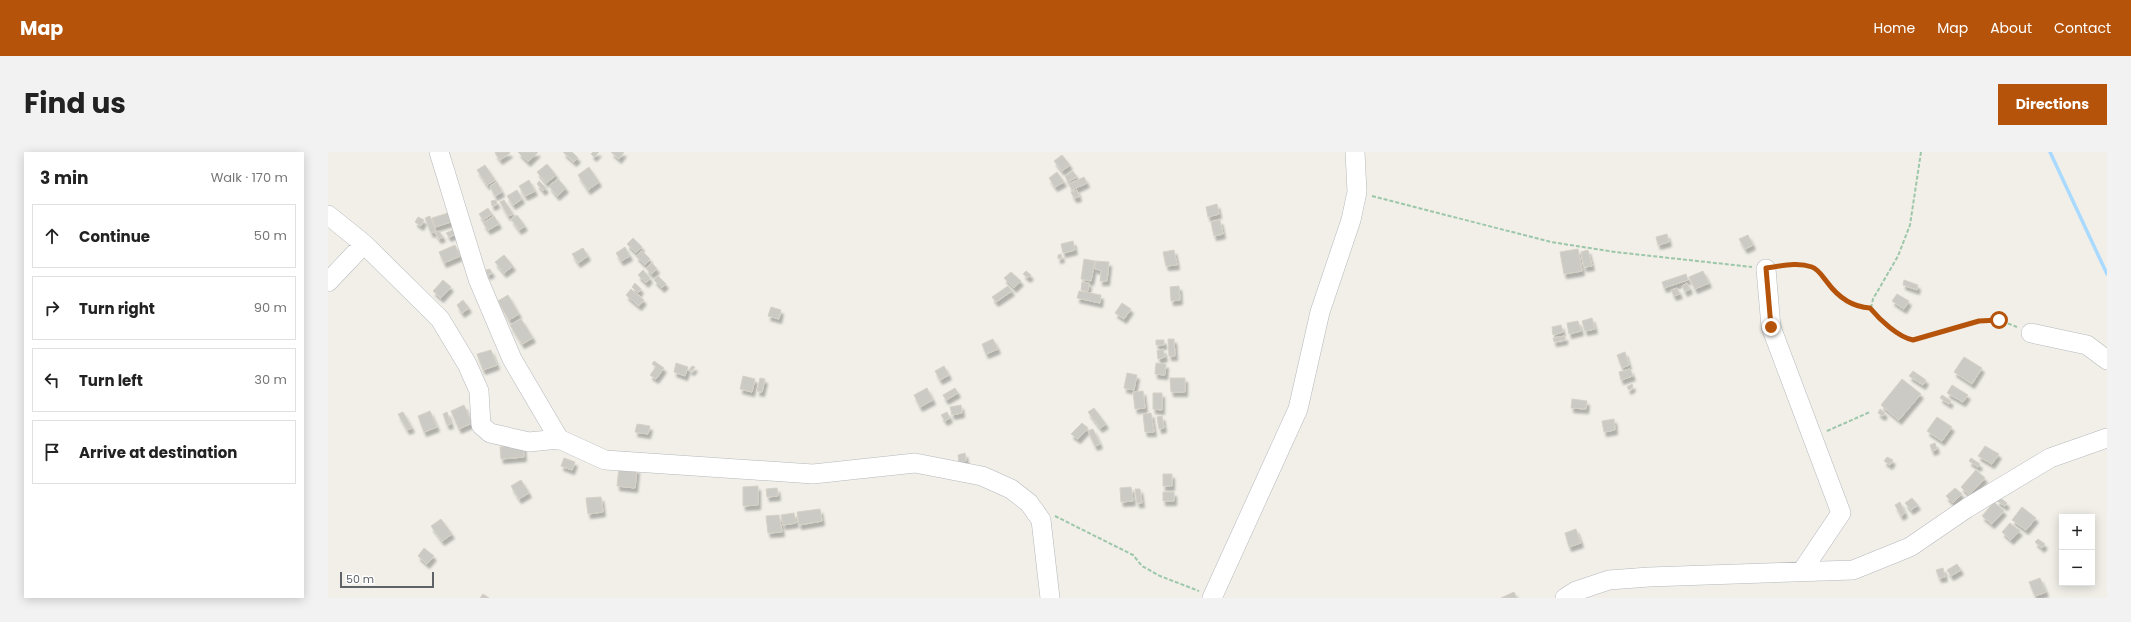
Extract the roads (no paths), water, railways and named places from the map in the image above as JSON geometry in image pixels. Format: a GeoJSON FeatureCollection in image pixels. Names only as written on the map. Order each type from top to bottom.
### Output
{"type":"FeatureCollection","features":[{"type":"Feature","properties":{"kind":"street"},"geometry":{"type":"LineString","coordinates":[[439,152],[478,279],[512,359],[559,439]]}},
{"type":"Feature","properties":{"kind":"street"},"geometry":{"type":"LineString","coordinates":[[1212,597],[1298,409],[1320,312],[1351,220],[1357,192],[1355,152]]}},
{"type":"Feature","properties":{"kind":"street"},"geometry":{"type":"LineString","coordinates":[[328,215],[364,244],[440,319],[467,364],[479,391],[481,424],[490,433],[528,442],[559,439],[606,460],[813,474],[915,463],[982,476],[1011,489],[1029,503],[1041,520],[1050,598]]}},
{"type":"Feature","properties":{"kind":"street"},"geometry":{"type":"LineString","coordinates":[[328,282],[364,244]]}},
{"type":"Feature","properties":{"kind":"street"},"geometry":{"type":"LineString","coordinates":[[1766,268],[1771,327],[1841,513],[1802,571]]}},
{"type":"Feature","properties":{"kind":"street"},"geometry":{"type":"LineString","coordinates":[[2031,333],[2087,345],[2107,360]]}},
{"type":"Feature","properties":{"kind":"street"},"geometry":{"type":"LineString","coordinates":[[1565,598],[1576,591],[1609,580],[1853,570],[1910,547],[1967,508],[2050,458],[2107,438]]}},
{"type":"Feature","properties":{"kind":"waterway"},"geometry":{"type":"LineString","coordinates":[[2050,152],[2107,274]]}}]}
